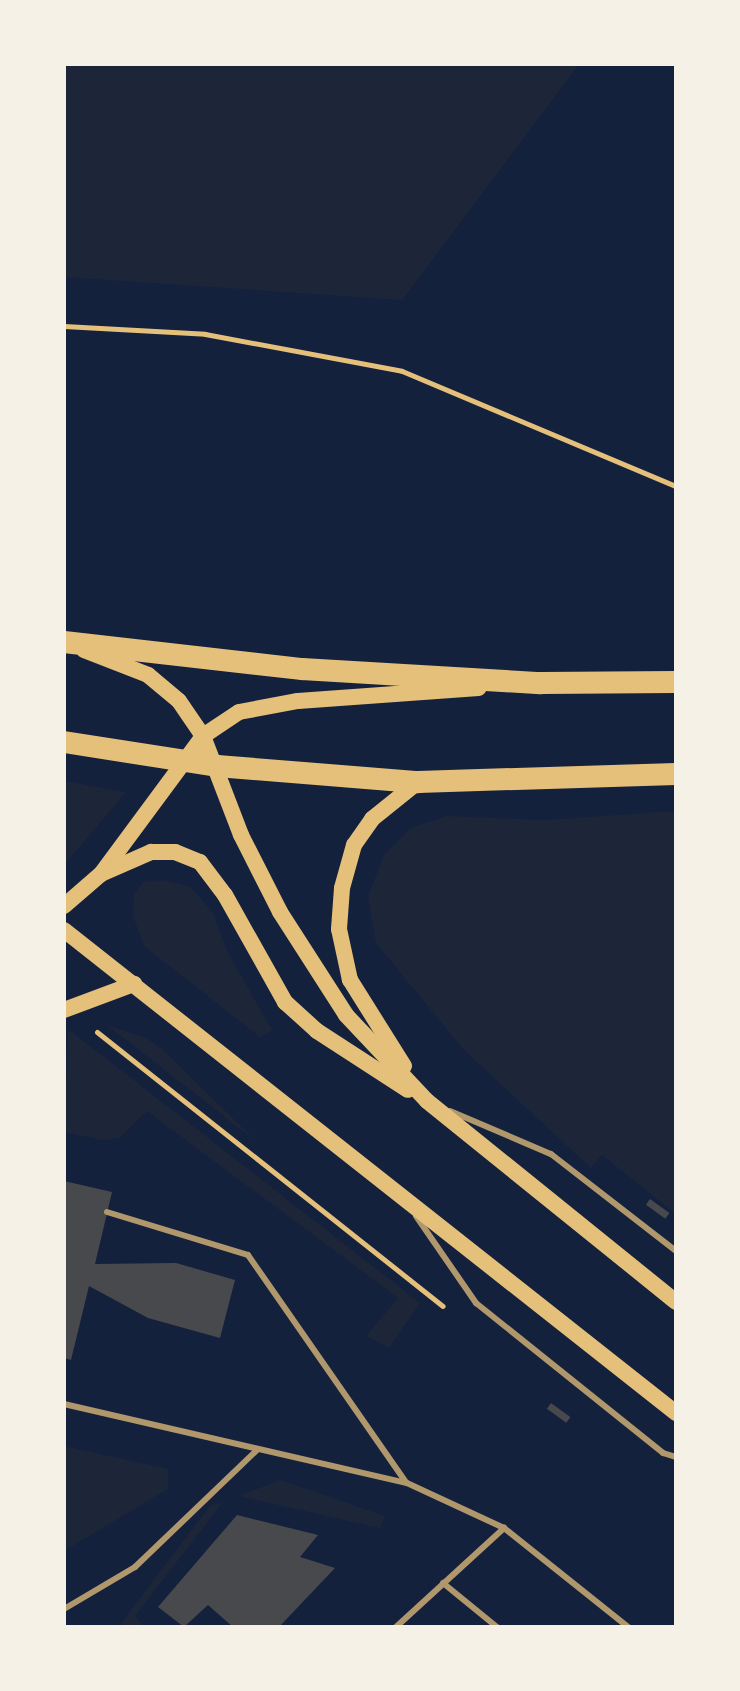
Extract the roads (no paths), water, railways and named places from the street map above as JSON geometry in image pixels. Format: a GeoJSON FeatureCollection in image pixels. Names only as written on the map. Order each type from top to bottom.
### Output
{"type":"FeatureCollection","features":[{"type":"Feature","properties":{"kind":"highway"},"geometry":{"type":"LineString","coordinates":[[64,642],[302,669],[541,683],[676,682]]}},
{"type":"Feature","properties":{"kind":"highway"},"geometry":{"type":"LineString","coordinates":[[64,742],[217,766],[418,782],[676,774]]}},
{"type":"Feature","properties":{"kind":"main road"},"geometry":{"type":"LineString","coordinates":[[64,642],[148,675],[179,701],[203,736],[241,835],[280,912],[346,1015],[427,1101]]}},
{"type":"Feature","properties":{"kind":"main road"},"geometry":{"type":"LineString","coordinates":[[64,906],[101,874],[203,736],[239,712],[298,701],[541,683]]}},
{"type":"Feature","properties":{"kind":"main road"},"geometry":{"type":"LineString","coordinates":[[418,782],[372,819],[354,845],[342,888],[339,929],[350,980],[427,1101]]}},
{"type":"Feature","properties":{"kind":"main road"},"geometry":{"type":"LineString","coordinates":[[101,874],[151,852],[175,852],[200,862],[225,895],[285,1002],[317,1031],[427,1101],[676,1302]]}},
{"type":"Feature","properties":{"kind":"main road"},"geometry":{"type":"LineString","coordinates":[[64,930],[676,1413]]}},
{"type":"Feature","properties":{"kind":"main road"},"geometry":{"type":"LineString","coordinates":[[64,1010],[134,984]]}},
{"type":"Feature","properties":{"kind":"lane"},"geometry":{"type":"LineString","coordinates":[[427,1101],[551,1154],[676,1251]]}},
{"type":"Feature","properties":{"kind":"lane"},"geometry":{"type":"LineString","coordinates":[[403,1197],[476,1303],[663,1453],[676,1457]]}},
{"type":"Feature","properties":{"kind":"lane"},"geometry":{"type":"LineString","coordinates":[[107,1212],[248,1255],[407,1483]]}},
{"type":"Feature","properties":{"kind":"lane"},"geometry":{"type":"LineString","coordinates":[[64,1404],[407,1483],[504,1528],[628,1627]]}},
{"type":"Feature","properties":{"kind":"lane"},"geometry":{"type":"LineString","coordinates":[[64,1609],[135,1567],[258,1449]]}},
{"type":"Feature","properties":{"kind":"lane"},"geometry":{"type":"LineString","coordinates":[[396,1627],[504,1528]]}},
{"type":"Feature","properties":{"kind":"lane"},"geometry":{"type":"LineString","coordinates":[[443,1583],[497,1627]]}}]}
